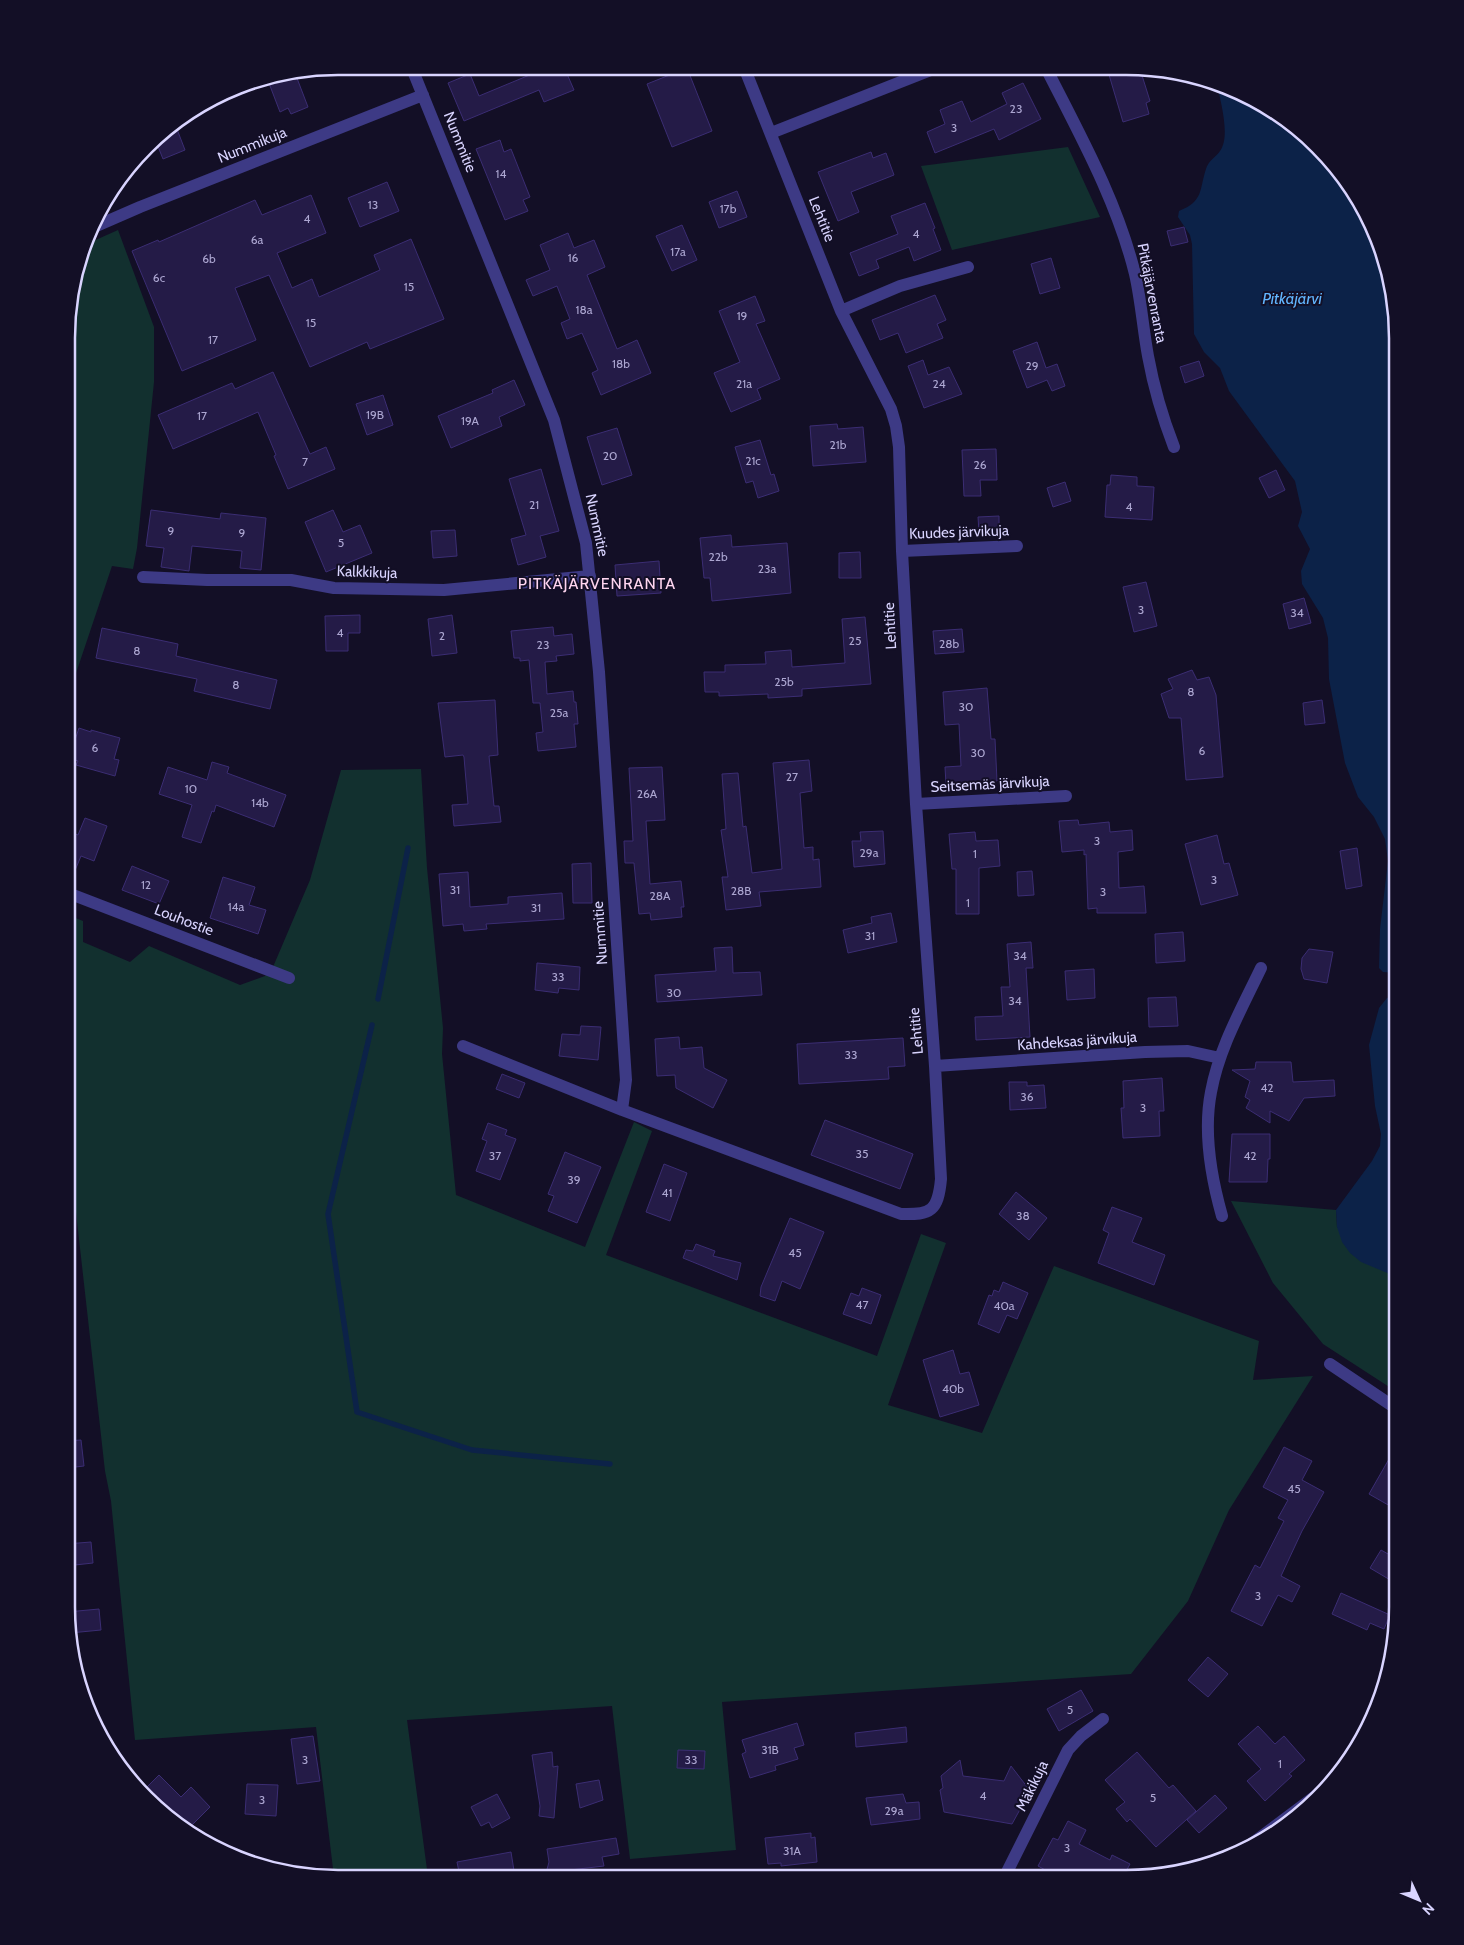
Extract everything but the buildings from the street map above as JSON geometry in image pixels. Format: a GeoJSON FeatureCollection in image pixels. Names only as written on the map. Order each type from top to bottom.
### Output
{"type":"FeatureCollection","features":[{"type":"Feature","properties":{"kind":"street","name":"Nummitie"},"geometry":{"type":"LineString","coordinates":[[415,75],[554,420],[586,544],[599,672],[626,1080],[622,1110]]}},
{"type":"Feature","properties":{"kind":"street","name":"Lehtitie"},"geometry":{"type":"LineString","coordinates":[[622,1110],[900,1214],[917,1214],[930,1211],[939,1198],[941,1180],[936,1066],[916,804],[902,551],[899,447],[896,426],[891,409],[841,311],[747,75]]}},
{"type":"Feature","properties":{"kind":"street"},"geometry":{"type":"LineString","coordinates":[[771,133],[918,75]]}},
{"type":"Feature","properties":{"kind":"street","name":"Pitkäjärvenranta"},"geometry":{"type":"LineString","coordinates":[[1050,75],[1088,150],[1120,223],[1135,274],[1158,404],[1174,447]]}},
{"type":"Feature","properties":{"kind":"street","name":"Nummikuja"},"geometry":{"type":"LineString","coordinates":[[101,224],[423,96]]}},
{"type":"Feature","properties":{"kind":"street"},"geometry":{"type":"LineString","coordinates":[[841,311],[900,286],[968,267]]}},
{"type":"Feature","properties":{"kind":"street","name":"Kuudes järvikuja"},"geometry":{"type":"LineString","coordinates":[[902,551],[1017,546]]}},
{"type":"Feature","properties":{"kind":"street","name":"Kalkkikuja"},"geometry":{"type":"LineString","coordinates":[[143,577],[207,580],[291,580],[334,588],[444,590],[590,576]]}},
{"type":"Feature","properties":{"kind":"street","name":"Seitsemäs järvikuja"},"geometry":{"type":"LineString","coordinates":[[916,804],[1066,796]]}},
{"type":"Feature","properties":{"kind":"street","name":"Louhostie"},"geometry":{"type":"LineString","coordinates":[[75,896],[289,978]]}},
{"type":"Feature","properties":{"kind":"street"},"geometry":{"type":"LineString","coordinates":[[1222,1216],[1214,1185],[1209,1134],[1211,1092],[1220,1058],[1261,968]]}},
{"type":"Feature","properties":{"kind":"street"},"geometry":{"type":"LineString","coordinates":[[463,1046],[622,1110]]}},
{"type":"Feature","properties":{"kind":"street","name":"Kahdeksas järvikuja"},"geometry":{"type":"LineString","coordinates":[[936,1066],[1188,1051],[1220,1058]]}},
{"type":"Feature","properties":{"kind":"street"},"geometry":{"type":"LineString","coordinates":[[1330,1364],[1389,1404]]}},
{"type":"Feature","properties":{"kind":"street","name":"Mäkikuja"},"geometry":{"type":"LineString","coordinates":[[1008,1870],[1068,1750],[1081,1736],[1103,1719]]}},
{"type":"Feature","properties":{"kind":"green space"},"geometry":{"type":"Polygon","coordinates":[[[1068,147],[1100,217],[952,250],[921,166],[1068,147]]]}},
{"type":"Feature","properties":{"kind":"green space"},"geometry":{"type":"Polygon","coordinates":[[[118,230],[154,327],[154,382],[137,548],[133,569],[112,566],[75,676],[75,338],[80,287],[94,241],[118,230]]]}},
{"type":"Feature","properties":{"kind":"green space"},"geometry":{"type":"Polygon","coordinates":[[[421,769],[427,868],[443,1028],[442,1054],[456,1195],[585,1247],[634,1122],[652,1131],[606,1255],[877,1356],[921,1234],[946,1243],[888,1405],[982,1433],[1054,1266],[1259,1341],[1253,1380],[1313,1376],[1229,1510],[1188,1601],[1131,1674],[722,1702],[736,1850],[630,1859],[612,1706],[407,1720],[427,1870],[333,1870],[316,1727],[135,1740],[111,1501],[105,1471],[75,1203],[75,918],[83,921],[83,942],[130,962],[149,946],[240,985],[265,976],[273,967],[310,880],[341,770],[421,769]]]}},
{"type":"Feature","properties":{"kind":"green space"},"geometry":{"type":"Polygon","coordinates":[[[1231,1201],[1336,1210],[1337,1227],[1389,1273],[1389,1387],[1323,1344],[1273,1283],[1231,1201]]]}},
{"type":"Feature","properties":{"kind":"water","name":"Pitkäjärvi"},"geometry":{"type":"Polygon","coordinates":[[[1219,92],[1258,110],[1272,119],[1312,152],[1335,178],[1354,206],[1375,253],[1384,287],[1389,338],[1389,972],[1383,972],[1379,968],[1380,929],[1388,861],[1385,839],[1374,817],[1358,797],[1345,763],[1329,679],[1328,638],[1323,618],[1302,584],[1301,571],[1310,549],[1298,526],[1302,512],[1295,481],[1229,391],[1220,368],[1204,352],[1194,334],[1192,244],[1190,235],[1178,217],[1179,211],[1197,199],[1207,166],[1223,145],[1225,137],[1224,118],[1219,92]]]}},
{"type":"Feature","properties":{"kind":"water"},"geometry":{"type":"Polygon","coordinates":[[[1389,997],[1389,1274],[1361,1262],[1350,1253],[1342,1242],[1337,1227],[1336,1210],[1372,1161],[1380,1146],[1381,1134],[1375,1106],[1369,1045],[1379,1008],[1389,997]]]}},
{"type":"Feature","properties":{"kind":"waterway"},"geometry":{"type":"LineString","coordinates":[[378,999],[408,848]]}},
{"type":"Feature","properties":{"kind":"waterway"},"geometry":{"type":"LineString","coordinates":[[372,1025],[328,1214],[357,1412],[472,1450],[610,1464]]}},
{"type":"Feature","properties":{"kind":"district","name":"PITKÄJÄRVENRANTA"},"geometry":{"type":"Point","coordinates":[597,583]}}]}
